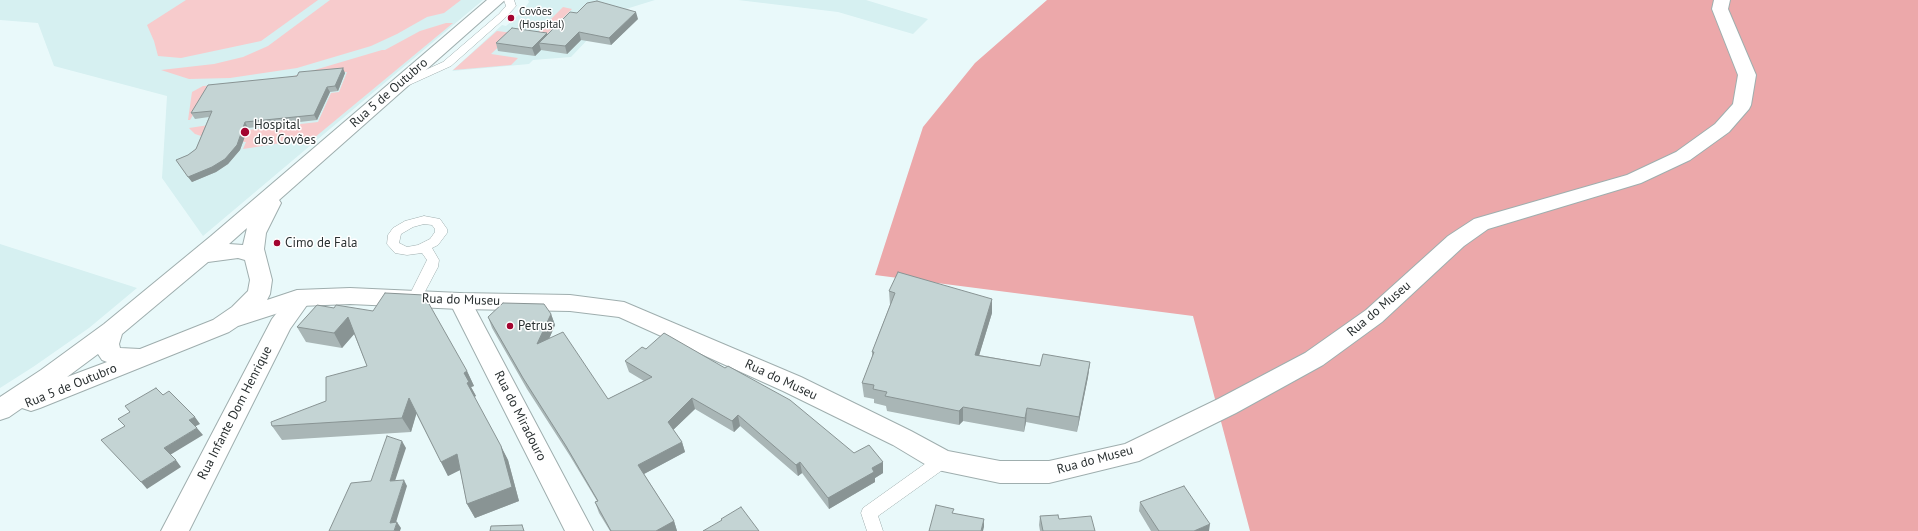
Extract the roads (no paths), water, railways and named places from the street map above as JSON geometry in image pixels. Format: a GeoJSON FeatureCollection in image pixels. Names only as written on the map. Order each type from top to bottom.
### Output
{"type":"FeatureCollection","features":[{"type":"Feature","properties":{"kind":"street","name":"Rua 5 de Outubro"},"geometry":{"type":"LineString","coordinates":[[0,410],[50,377],[112,330],[282,187],[497,0]]}},
{"type":"Feature","properties":{"kind":"street","name":"Rua do Museu"},"geometry":{"type":"LineString","coordinates":[[299,298],[350,296],[415,298],[460,302],[596,305],[624,310],[792,384],[902,438],[942,461],[1000,472],[1049,472],[1130,453],[1227,406],[1314,359],[1374,316],[1456,241],[1481,224],[1634,179],[1683,156],[1722,128],[1742,105],[1747,75],[1720,9],[1722,0]]}},
{"type":"Feature","properties":{"kind":"street","name":"Rua 5 de Outubro"},"geometry":{"type":"LineString","coordinates":[[253,255],[255,233],[265,212],[282,187]]}},
{"type":"Feature","properties":{"kind":"street"},"geometry":{"type":"LineString","coordinates":[[200,257],[218,252],[238,251],[253,255],[261,280],[259,294],[255,300],[240,313],[221,326]]}},
{"type":"Feature","properties":{"kind":"street"},"geometry":{"type":"LineString","coordinates":[[261,280],[273,289],[299,298]]}},
{"type":"Feature","properties":{"kind":"street"},"geometry":{"type":"LineString","coordinates":[[221,326],[254,312],[299,298]]}},
{"type":"Feature","properties":{"kind":"street","name":"Rua Infante Dom Henrique"},"geometry":{"type":"LineString","coordinates":[[174,531],[280,325],[299,298]]}},
{"type":"Feature","properties":{"kind":"street","name":"Rua do Miradouro"},"geometry":{"type":"LineString","coordinates":[[460,302],[579,531]]}},
{"type":"Feature","properties":{"kind":"street","name":"Rua 5 de Outubro"},"geometry":{"type":"LineString","coordinates":[[0,414],[221,326]]}},
{"type":"Feature","properties":{"kind":"street"},"geometry":{"type":"LineString","coordinates":[[112,330],[106,344],[110,354],[124,358],[142,358]]}},
{"type":"Feature","properties":{"kind":"lane"},"geometry":{"type":"LineString","coordinates":[[396,87],[447,64],[502,16],[511,6],[509,0]]}},
{"type":"Feature","properties":{"kind":"lane"},"geometry":{"type":"LineString","coordinates":[[415,298],[431,268],[433,260],[425,247]]}},
{"type":"Feature","properties":{"kind":"lane"},"geometry":{"type":"LineString","coordinates":[[875,531],[869,513],[942,461]]}},
{"type":"Feature","properties":{"kind":"place","name":"Covões (Hospital)"},"geometry":{"type":"Point","coordinates":[511,18]}},
{"type":"Feature","properties":{"kind":"place","name":"Hospital dos Covões"},"geometry":{"type":"Point","coordinates":[245,132]}},
{"type":"Feature","properties":{"kind":"place","name":"Cimo de Fala"},"geometry":{"type":"Point","coordinates":[277,243]}},
{"type":"Feature","properties":{"kind":"place","name":"Petrus"},"geometry":{"type":"Point","coordinates":[510,326]}}]}
